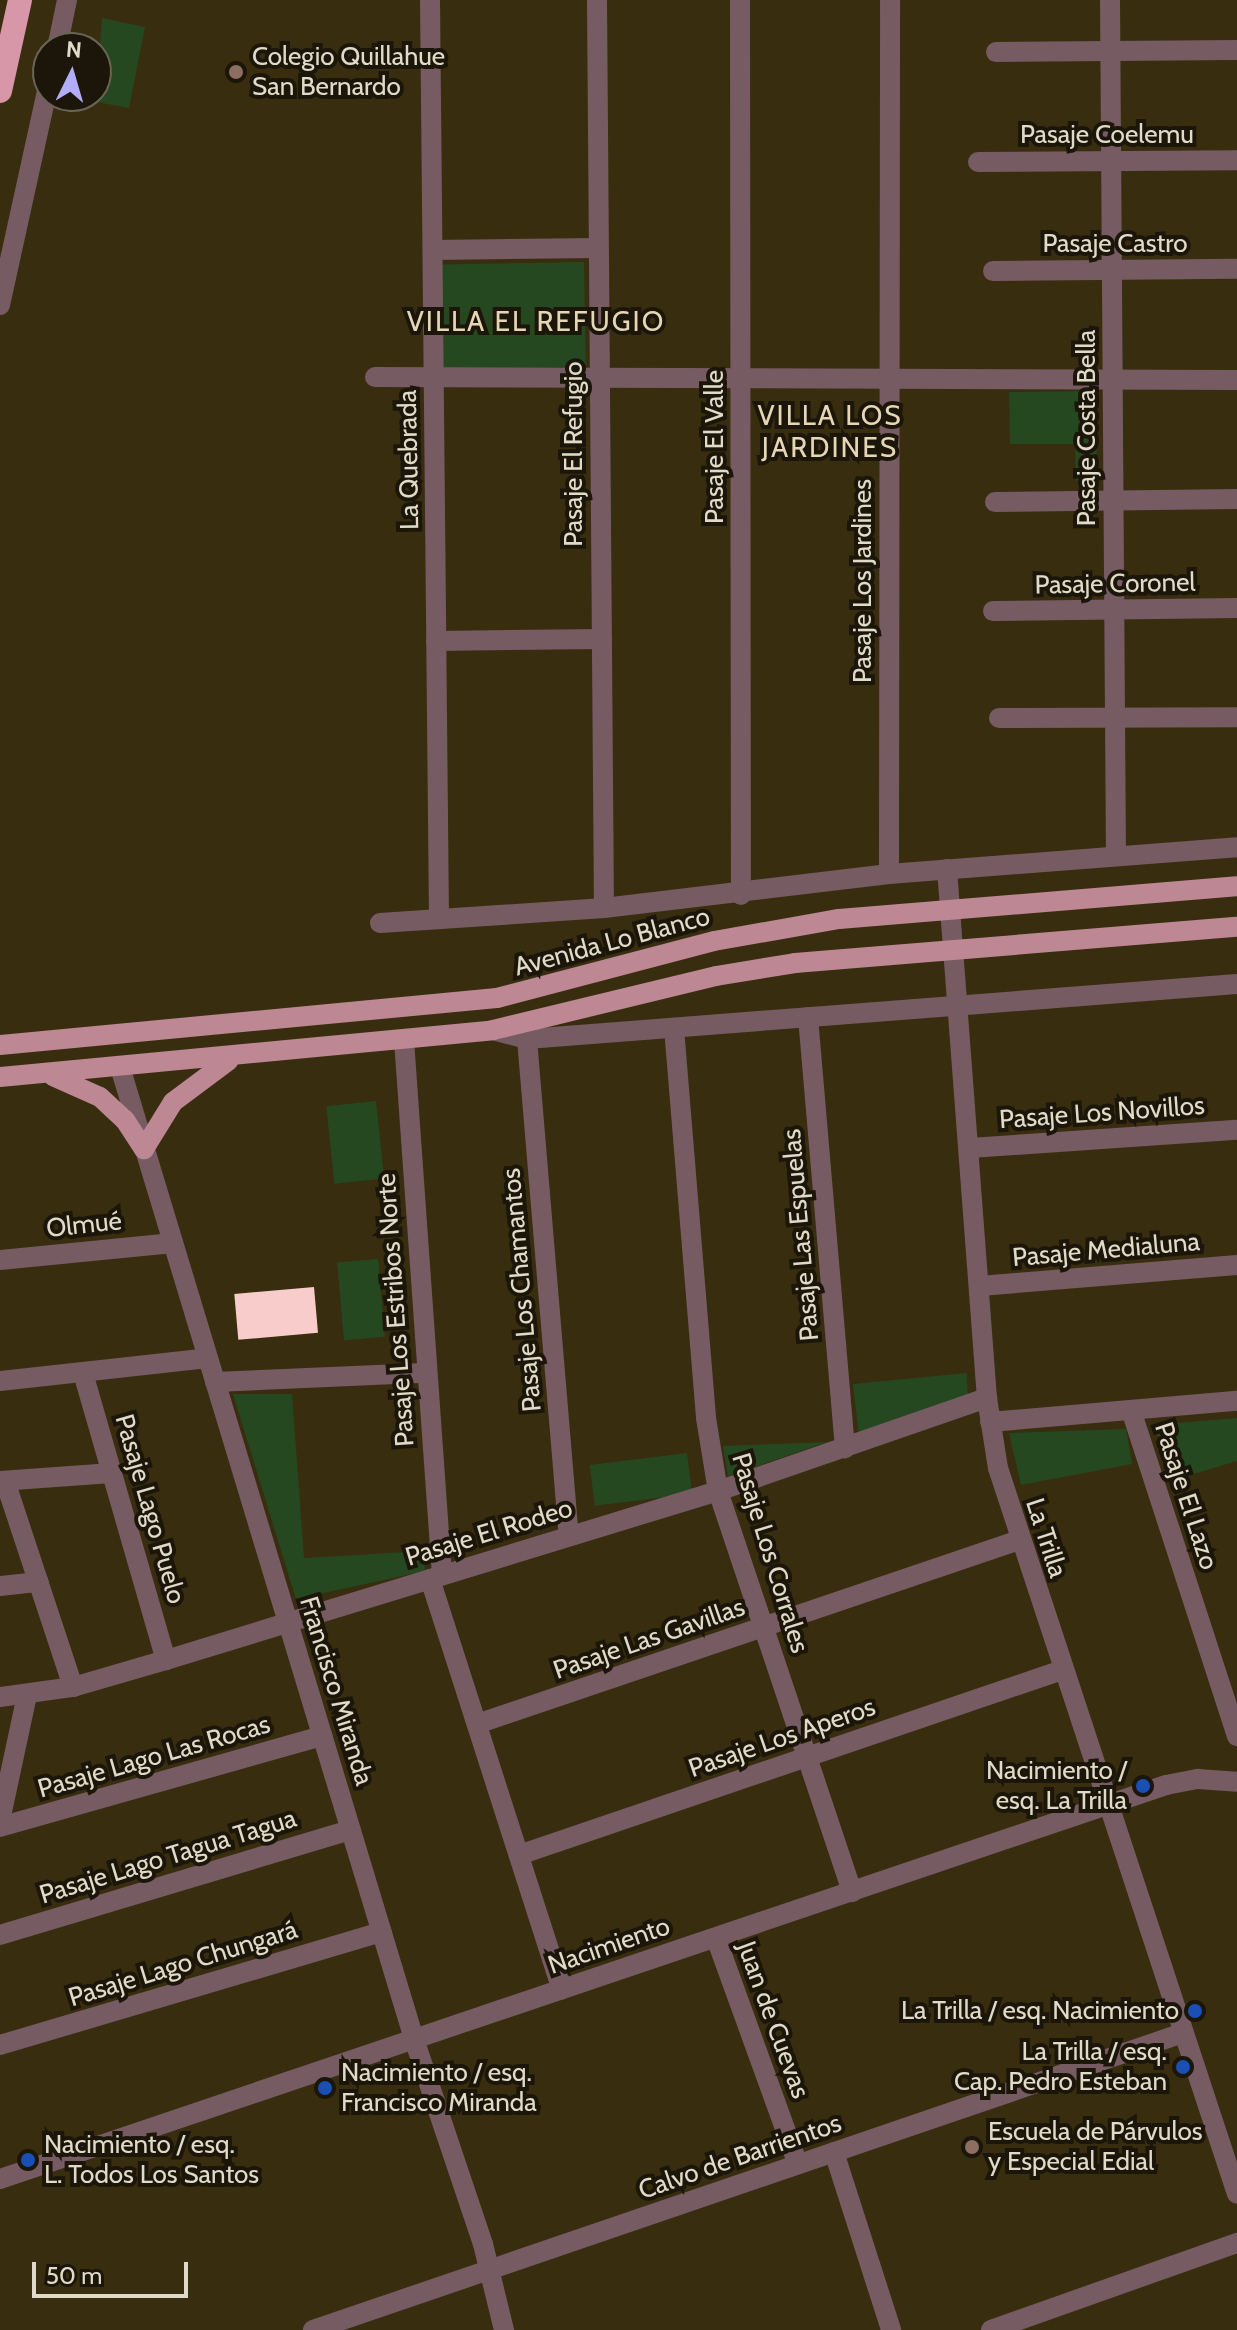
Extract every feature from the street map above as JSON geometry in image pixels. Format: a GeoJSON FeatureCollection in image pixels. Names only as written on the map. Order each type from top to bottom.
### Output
{"type":"FeatureCollection","features":[{"type":"Feature","properties":{"kind":"highway"},"geometry":{"type":"LineString","coordinates":[[0,91],[20,0]]}},
{"type":"Feature","properties":{"kind":"main road","name":"Avenida Lo Blanco"},"geometry":{"type":"LineString","coordinates":[[0,1045],[497,998],[760,931],[950,910],[1237,886]]}},
{"type":"Feature","properties":{"kind":"main road"},"geometry":{"type":"LineString","coordinates":[[0,1077],[493,1030],[753,969],[955,949],[1237,927]]}},
{"type":"Feature","properties":{"kind":"main road"},"geometry":{"type":"LineString","coordinates":[[92,1037],[111,1051],[120,1067]]}},
{"type":"Feature","properties":{"kind":"main road"},"geometry":{"type":"LineString","coordinates":[[42,1073],[100,1097],[125,1120],[144,1149],[161,1117],[187,1088],[240,1056]]}},
{"type":"Feature","properties":{"kind":"street"},"geometry":{"type":"LineString","coordinates":[[60,32],[67,0]]}},
{"type":"Feature","properties":{"kind":"street","name":"La Quebrada"},"geometry":{"type":"LineString","coordinates":[[430,0],[439,919]]}},
{"type":"Feature","properties":{"kind":"street","name":"Pasaje El Refugio"},"geometry":{"type":"LineString","coordinates":[[597,0],[604,908]]}},
{"type":"Feature","properties":{"kind":"street","name":"Pasaje El Valle"},"geometry":{"type":"LineString","coordinates":[[740,0],[741,895]]}},
{"type":"Feature","properties":{"kind":"street","name":"Pasaje Los Jardines"},"geometry":{"type":"LineString","coordinates":[[889,874],[890,0]]}},
{"type":"Feature","properties":{"kind":"street","name":"Pasaje Costa Bella"},"geometry":{"type":"LineString","coordinates":[[1110,0],[1116,856]]}},
{"type":"Feature","properties":{"kind":"street"},"geometry":{"type":"LineString","coordinates":[[996,52],[1237,50]]}},
{"type":"Feature","properties":{"kind":"street"},"geometry":{"type":"LineString","coordinates":[[0,305],[42,112]]}},
{"type":"Feature","properties":{"kind":"street","name":"Pasaje Coelemu"},"geometry":{"type":"LineString","coordinates":[[978,162],[1237,160]]}},
{"type":"Feature","properties":{"kind":"street"},"geometry":{"type":"LineString","coordinates":[[433,250],[598,248]]}},
{"type":"Feature","properties":{"kind":"street","name":"Pasaje Castro"},"geometry":{"type":"LineString","coordinates":[[993,271],[1237,269]]}},
{"type":"Feature","properties":{"kind":"street"},"geometry":{"type":"LineString","coordinates":[[375,377],[1237,380]]}},
{"type":"Feature","properties":{"kind":"street"},"geometry":{"type":"LineString","coordinates":[[995,502],[1237,499]]}},
{"type":"Feature","properties":{"kind":"street","name":"Pasaje Coronel"},"geometry":{"type":"LineString","coordinates":[[993,611],[1237,608]]}},
{"type":"Feature","properties":{"kind":"street"},"geometry":{"type":"LineString","coordinates":[[436,641],[602,639]]}},
{"type":"Feature","properties":{"kind":"street"},"geometry":{"type":"LineString","coordinates":[[999,718],[1237,717]]}},
{"type":"Feature","properties":{"kind":"street","name":"Avenida Lo Blanco"},"geometry":{"type":"LineString","coordinates":[[380,923],[604,908],[741,895],[889,874],[1237,847]]}},
{"type":"Feature","properties":{"kind":"street","name":"La Trilla"},"geometry":{"type":"LineString","coordinates":[[947,869],[990,1422],[1019,1540],[1237,2194]]}},
{"type":"Feature","properties":{"kind":"street"},"geometry":{"type":"LineString","coordinates":[[493,1030],[527,1039],[1237,984]]}},
{"type":"Feature","properties":{"kind":"street","name":"Pasaje Las Espuelas"},"geometry":{"type":"LineString","coordinates":[[808,1017],[845,1448]]}},
{"type":"Feature","properties":{"kind":"street","name":"Pasaje Los Corrales"},"geometry":{"type":"LineString","coordinates":[[674,1028],[706,1418],[718,1491],[852,1892]]}},
{"type":"Feature","properties":{"kind":"street","name":"Pasaje Los Chamantos"},"geometry":{"type":"LineString","coordinates":[[527,1039],[569,1536]]}},
{"type":"Feature","properties":{"kind":"street","name":"Pasaje Los Estribos Norte"},"geometry":{"type":"LineString","coordinates":[[404,1040],[436,1577],[477,1724],[562,1989]]}},
{"type":"Feature","properties":{"kind":"street","name":"Francisco Miranda"},"geometry":{"type":"LineString","coordinates":[[120,1067],[504,2330]]}},
{"type":"Feature","properties":{"kind":"street","name":"Pasaje Los Novillos"},"geometry":{"type":"LineString","coordinates":[[970,1148],[1237,1130]]}},
{"type":"Feature","properties":{"kind":"street","name":"Olmué"},"geometry":{"type":"LineString","coordinates":[[0,1260],[173,1243]]}},
{"type":"Feature","properties":{"kind":"street","name":"Pasaje Medialuna"},"geometry":{"type":"LineString","coordinates":[[980,1286],[1237,1265]]}},
{"type":"Feature","properties":{"kind":"street"},"geometry":{"type":"LineString","coordinates":[[0,1381],[208,1358]]}},
{"type":"Feature","properties":{"kind":"street","name":"Pasaje Lago Puelo"},"geometry":{"type":"LineString","coordinates":[[83,1373],[166,1660]]}},
{"type":"Feature","properties":{"kind":"street"},"geometry":{"type":"LineString","coordinates":[[215,1382],[424,1373]]}},
{"type":"Feature","properties":{"kind":"street","name":"Pasaje El Rodeo"},"geometry":{"type":"LineString","coordinates":[[0,1697],[73,1687],[166,1660],[718,1491],[987,1398]]}},
{"type":"Feature","properties":{"kind":"street"},"geometry":{"type":"LineString","coordinates":[[990,1422],[1237,1401]]}},
{"type":"Feature","properties":{"kind":"street","name":"Pasaje El Lazo"},"geometry":{"type":"LineString","coordinates":[[1131,1410],[1235,1726]]}},
{"type":"Feature","properties":{"kind":"street"},"geometry":{"type":"LineString","coordinates":[[73,1687],[2,1481],[112,1473]]}},
{"type":"Feature","properties":{"kind":"street","name":"Pasaje Las Gavillas"},"geometry":{"type":"LineString","coordinates":[[477,1724],[1019,1540]]}},
{"type":"Feature","properties":{"kind":"street"},"geometry":{"type":"LineString","coordinates":[[0,1586],[39,1582]]}},
{"type":"Feature","properties":{"kind":"street","name":"Pasaje Los Aperos"},"geometry":{"type":"LineString","coordinates":[[519,1855],[1062,1670]]}},
{"type":"Feature","properties":{"kind":"street"},"geometry":{"type":"LineString","coordinates":[[0,1821],[27,1695]]}},
{"type":"Feature","properties":{"kind":"street","name":"Pasaje Lago Las Rocas"},"geometry":{"type":"LineString","coordinates":[[0,1827],[322,1736]]}},
{"type":"Feature","properties":{"kind":"street","name":"Nacimiento"},"geometry":{"type":"LineString","coordinates":[[0,2179],[1182,1781],[1237,1782]]}},
{"type":"Feature","properties":{"kind":"street","name":"Pasaje Lago Tagua Tagua"},"geometry":{"type":"LineString","coordinates":[[0,1935],[351,1830]]}},
{"type":"Feature","properties":{"kind":"street","name":"Pasaje Lago Chungará"},"geometry":{"type":"LineString","coordinates":[[0,2045],[382,1932]]}},
{"type":"Feature","properties":{"kind":"street","name":"Juan de Cuevas"},"geometry":{"type":"LineString","coordinates":[[716,1938],[798,2164]]}},
{"type":"Feature","properties":{"kind":"street","name":"Calvo de Barrientos"},"geometry":{"type":"LineString","coordinates":[[313,2330],[1183,2033]]}},
{"type":"Feature","properties":{"kind":"street"},"geometry":{"type":"LineString","coordinates":[[834,2152],[891,2330]]}},
{"type":"Feature","properties":{"kind":"street"},"geometry":{"type":"LineString","coordinates":[[991,2330],[1017,2325],[1237,2243]]}},
{"type":"Feature","properties":{"kind":"green space"},"geometry":{"type":"Polygon","coordinates":[[[102,18],[145,27],[129,108],[112,105],[112,32],[101,32],[102,18]]]}},
{"type":"Feature","properties":{"kind":"green space"},"geometry":{"type":"Polygon","coordinates":[[[584,262],[586,367],[443,369],[441,264],[584,262]]]}},
{"type":"Feature","properties":{"kind":"green space"},"geometry":{"type":"Polygon","coordinates":[[[1096,391],[1097,481],[1076,481],[1075,444],[1010,444],[1009,392],[1096,391]]]}},
{"type":"Feature","properties":{"kind":"green space"},"geometry":{"type":"Polygon","coordinates":[[[376,1101],[384,1179],[334,1184],[326,1106],[376,1101]]]}},
{"type":"Feature","properties":{"kind":"green space"},"geometry":{"type":"Polygon","coordinates":[[[378,1259],[385,1337],[344,1340],[337,1263],[378,1259]]]}},
{"type":"Feature","properties":{"kind":"green space"},"geometry":{"type":"Polygon","coordinates":[[[967,1373],[968,1402],[859,1437],[853,1384],[967,1373]]]}},
{"type":"Feature","properties":{"kind":"green space"},"geometry":{"type":"Polygon","coordinates":[[[233,1394],[292,1394],[304,1558],[424,1551],[425,1571],[296,1599],[233,1394]]]}},
{"type":"Feature","properties":{"kind":"green space"},"geometry":{"type":"Polygon","coordinates":[[[1237,1418],[1237,1461],[1173,1480],[1154,1425],[1237,1418]]]}},
{"type":"Feature","properties":{"kind":"green space"},"geometry":{"type":"Polygon","coordinates":[[[1126,1429],[1132,1464],[1021,1485],[1009,1433],[1126,1429]]]}},
{"type":"Feature","properties":{"kind":"green space"},"geometry":{"type":"Polygon","coordinates":[[[827,1442],[728,1476],[723,1446],[827,1442]]]}},
{"type":"Feature","properties":{"kind":"green space"},"geometry":{"type":"Polygon","coordinates":[[[687,1453],[692,1494],[595,1506],[590,1465],[687,1453]]]}},
{"type":"Feature","properties":{"kind":"building"},"geometry":{"type":"Polygon","coordinates":[[[314,1287],[318,1333],[238,1340],[234,1294],[314,1287]]]}},
{"type":"Feature","properties":{"kind":"place","name":"Colegio Quillahue San Bernardo"},"geometry":{"type":"Point","coordinates":[236,72]}},
{"type":"Feature","properties":{"kind":"place","name":"Nacimiento / esq. La Trilla"},"geometry":{"type":"Point","coordinates":[1143,1786]}},
{"type":"Feature","properties":{"kind":"place","name":"La Trilla / esq. Nacimiento"},"geometry":{"type":"Point","coordinates":[1195,2011]}},
{"type":"Feature","properties":{"kind":"place","name":"La Trilla / esq. Cap. Pedro Esteban"},"geometry":{"type":"Point","coordinates":[1183,2067]}},
{"type":"Feature","properties":{"kind":"place","name":"Nacimiento / esq. Francisco Miranda"},"geometry":{"type":"Point","coordinates":[325,2088]}},
{"type":"Feature","properties":{"kind":"place","name":"Escuela de Párvulos y Especial Edial"},"geometry":{"type":"Point","coordinates":[972,2147]}},
{"type":"Feature","properties":{"kind":"place","name":"Nacimiento / esq. L. Todos Los Santos"},"geometry":{"type":"Point","coordinates":[28,2160]}},
{"type":"Feature","properties":{"kind":"district","name":"VILLA EL REFUGIO"},"geometry":{"type":"Point","coordinates":[536,321]}},
{"type":"Feature","properties":{"kind":"district","name":"VILLA LOS JARDINES"},"geometry":{"type":"Point","coordinates":[830,431]}}]}
